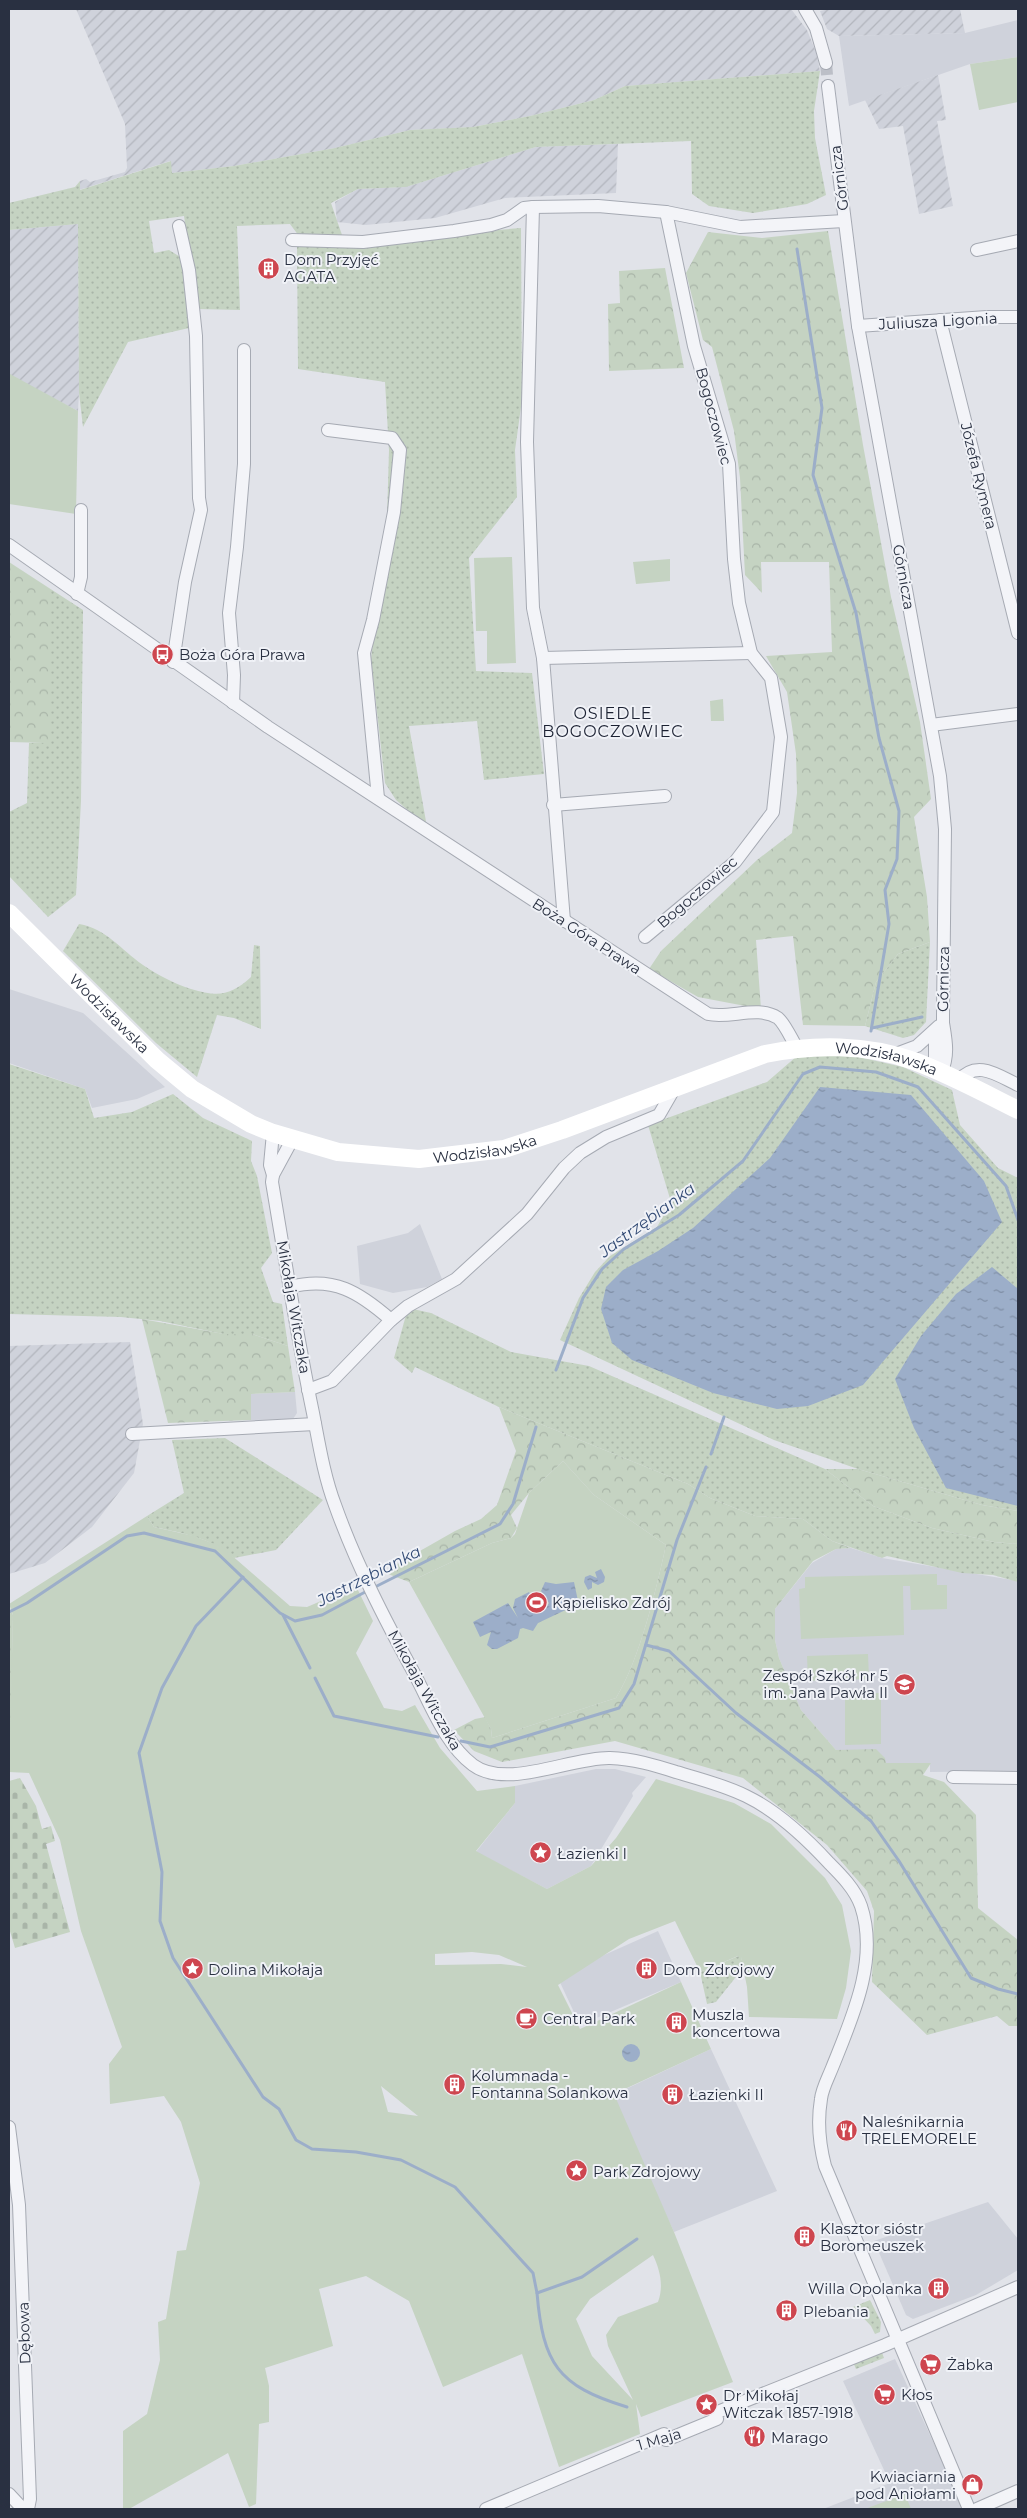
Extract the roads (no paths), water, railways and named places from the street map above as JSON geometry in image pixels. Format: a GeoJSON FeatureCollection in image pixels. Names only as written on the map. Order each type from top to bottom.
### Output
{"type":"FeatureCollection","features":[{"type":"Feature","properties":{"kind":"main road","name":"Wodzisławska"},"geometry":{"type":"LineString","coordinates":[[9,913],[156,1060],[192,1089],[251,1124],[292,1140],[338,1152],[419,1159],[504,1149],[562,1130],[765,1054],[797,1048],[852,1048],[892,1055],[938,1071],[1018,1110]]}},
{"type":"Feature","properties":{"kind":"street"},"geometry":{"type":"LineString","coordinates":[[805,9],[816,28],[826,63]]}},
{"type":"Feature","properties":{"kind":"street","name":"Górnicza"},"geometry":{"type":"LineString","coordinates":[[828,86],[858,326],[940,776],[945,829],[943,1023],[935,1039],[938,1071]]}},
{"type":"Feature","properties":{"kind":"street"},"geometry":{"type":"LineString","coordinates":[[292,240],[363,242],[454,231],[491,225],[507,220],[528,208],[598,206],[666,212],[740,227],[844,221]]}},
{"type":"Feature","properties":{"kind":"street"},"geometry":{"type":"LineString","coordinates":[[528,208],[526,442],[533,608],[543,658],[553,805],[564,921]]}},
{"type":"Feature","properties":{"kind":"street","name":"Bogoczowiec"},"geometry":{"type":"LineString","coordinates":[[645,937],[735,862],[774,812],[782,737],[771,678],[751,653],[739,603],[734,559],[729,464],[694,346],[666,212]]}},
{"type":"Feature","properties":{"kind":"street"},"geometry":{"type":"LineString","coordinates":[[173,662],[185,582],[201,510],[198,489],[196,336],[189,270],[179,226]]}},
{"type":"Feature","properties":{"kind":"street"},"geometry":{"type":"LineString","coordinates":[[977,250],[1018,241]]}},
{"type":"Feature","properties":{"kind":"street","name":"Juliusza Ligonia"},"geometry":{"type":"LineString","coordinates":[[858,326],[1018,317]]}},
{"type":"Feature","properties":{"kind":"street","name":"Józefa Rymera"},"geometry":{"type":"LineString","coordinates":[[940,320],[1018,633]]}},
{"type":"Feature","properties":{"kind":"street"},"geometry":{"type":"LineString","coordinates":[[233,703],[234,675],[229,613],[244,464],[244,350]]}},
{"type":"Feature","properties":{"kind":"street"},"geometry":{"type":"LineString","coordinates":[[328,430],[392,438],[400,450],[394,512],[373,620],[364,653],[378,798]]}},
{"type":"Feature","properties":{"kind":"street"},"geometry":{"type":"LineString","coordinates":[[77,594],[81,577],[81,510]]}},
{"type":"Feature","properties":{"kind":"street","name":"Boża Góra Prawa"},"geometry":{"type":"LineString","coordinates":[[9,546],[233,703],[708,1014],[720,1017],[759,1013],[778,1019],[797,1048]]}},
{"type":"Feature","properties":{"kind":"street"},"geometry":{"type":"LineString","coordinates":[[543,658],[751,653]]}},
{"type":"Feature","properties":{"kind":"street"},"geometry":{"type":"LineString","coordinates":[[931,725],[1018,714]]}},
{"type":"Feature","properties":{"kind":"street"},"geometry":{"type":"LineString","coordinates":[[553,805],[666,796]]}},
{"type":"Feature","properties":{"kind":"street"},"geometry":{"type":"LineString","coordinates":[[892,1055],[917,1046],[943,1023]]}},
{"type":"Feature","properties":{"kind":"street"},"geometry":{"type":"LineString","coordinates":[[958,1081],[965,1073],[977,1069],[988,1071],[1018,1085]]}},
{"type":"Feature","properties":{"kind":"street"},"geometry":{"type":"LineString","coordinates":[[308,1390],[332,1381],[391,1320],[408,1306],[456,1278],[527,1214],[564,1168],[580,1153],[606,1137],[660,1115],[674,1088]]}},
{"type":"Feature","properties":{"kind":"street","name":"Mikołaja Witczaka"},"geometry":{"type":"LineString","coordinates":[[273,1133],[270,1164],[273,1175],[272,1182],[308,1390],[334,1504],[376,1599],[449,1738],[464,1757],[482,1771],[517,1774],[583,1761],[612,1758],[649,1763],[709,1781],[758,1803],[812,1846],[845,1879],[860,1904],[867,1937],[866,1966],[857,2001],[821,2096],[818,2126],[820,2145],[828,2174],[893,2323],[969,2509]]}},
{"type":"Feature","properties":{"kind":"street"},"geometry":{"type":"LineString","coordinates":[[273,1175],[292,1140]]}},
{"type":"Feature","properties":{"kind":"street"},"geometry":{"type":"LineString","coordinates":[[290,1287],[324,1284],[348,1289],[360,1295],[391,1320]]}},
{"type":"Feature","properties":{"kind":"street"},"geometry":{"type":"LineString","coordinates":[[132,1434],[315,1424]]}},
{"type":"Feature","properties":{"kind":"street"},"geometry":{"type":"LineString","coordinates":[[953,1777],[1018,1778]]}},
{"type":"Feature","properties":{"kind":"street","name":"Dębowa"},"geometry":{"type":"LineString","coordinates":[[9,2127],[19,2205],[28,2509]]}},
{"type":"Feature","properties":{"kind":"street","name":"1 Maja"},"geometry":{"type":"LineString","coordinates":[[486,2509],[664,2434],[666,2440],[717,2419],[715,2413],[1018,2287]]}},
{"type":"Feature","properties":{"kind":"street"},"geometry":{"type":"LineString","coordinates":[[977,2509],[1018,2491]]}},
{"type":"Feature","properties":{"kind":"street"},"geometry":{"type":"LineString","coordinates":[[9,2494],[23,2509]]}},
{"type":"Feature","properties":{"kind":"water"},"geometry":{"type":"Polygon","coordinates":[[[820,1087],[911,1095],[984,1181],[1002,1222],[863,1385],[808,1406],[777,1409],[713,1393],[632,1360],[612,1343],[601,1309],[606,1287],[623,1270],[658,1251],[693,1228],[770,1158],[820,1087]]]}},
{"type":"Feature","properties":{"kind":"water"},"geometry":{"type":"Polygon","coordinates":[[[992,1267],[1018,1289],[1018,1506],[946,1488],[914,1428],[895,1379],[921,1336],[956,1294],[992,1267]]]}},
{"type":"Feature","properties":{"kind":"water"},"geometry":{"type":"Polygon","coordinates":[[[601,1569],[605,1577],[604,1582],[598,1585],[592,1582],[592,1588],[588,1590],[584,1582],[585,1577],[590,1575],[597,1578],[595,1572],[601,1569]]]}},
{"type":"Feature","properties":{"kind":"water"},"geometry":{"type":"Polygon","coordinates":[[[545,1582],[556,1584],[574,1582],[578,1601],[574,1606],[538,1623],[533,1631],[520,1629],[518,1638],[497,1649],[492,1649],[487,1645],[491,1632],[480,1637],[473,1622],[508,1603],[518,1618],[513,1608],[515,1599],[529,1592],[539,1610],[545,1609],[549,1603],[541,1591],[545,1582]]]}},
{"type":"Feature","properties":{"kind":"water"},"geometry":{"type":"Polygon","coordinates":[[[631,2044],[637,2047],[640,2053],[637,2059],[631,2062],[625,2059],[622,2053],[625,2047],[631,2044]]]}},
{"type":"Feature","properties":{"kind":"waterway"},"geometry":{"type":"LineString","coordinates":[[797,249],[822,408],[813,475],[856,613],[879,738],[899,811],[897,859],[885,890],[889,924],[871,1031]]}},
{"type":"Feature","properties":{"kind":"waterway"},"geometry":{"type":"LineString","coordinates":[[872,1028],[922,1017]]}},
{"type":"Feature","properties":{"kind":"waterway","name":"Jastrzębianka"},"geometry":{"type":"LineString","coordinates":[[556,1370],[583,1298],[602,1269],[624,1249],[679,1215],[743,1161],[803,1074],[820,1067],[876,1072],[918,1087],[1006,1186],[1018,1220]]}},
{"type":"Feature","properties":{"kind":"waterway"},"geometry":{"type":"LineString","coordinates":[[711,1454],[724,1417]]}},
{"type":"Feature","properties":{"kind":"waterway","name":"Jastrzębianka"},"geometry":{"type":"LineString","coordinates":[[373,1588],[500,1524],[513,1504],[536,1427]]}},
{"type":"Feature","properties":{"kind":"waterway"},"geometry":{"type":"LineString","coordinates":[[461,1741],[490,1747],[619,1708],[634,1684],[677,1540],[706,1467]]}},
{"type":"Feature","properties":{"kind":"waterway","name":"Jastrzębianka"},"geometry":{"type":"LineString","coordinates":[[9,1612],[27,1603],[127,1536],[144,1533],[215,1551],[280,1613],[295,1621],[322,1615],[367,1591]]}},
{"type":"Feature","properties":{"kind":"waterway"},"geometry":{"type":"LineString","coordinates":[[243,1577],[196,1626],[162,1688],[139,1753],[162,1872],[160,1921],[173,1958],[263,2097],[279,2109],[296,2140],[312,2149],[356,2152],[401,2160],[455,2187],[533,2273],[537,2293],[582,2277],[637,2239]]}},
{"type":"Feature","properties":{"kind":"waterway"},"geometry":{"type":"LineString","coordinates":[[283,1615],[310,1668]]}},
{"type":"Feature","properties":{"kind":"waterway"},"geometry":{"type":"LineString","coordinates":[[646,1645],[669,1651],[736,1713],[820,1777],[871,1821],[899,1861],[971,1978],[998,1989],[1018,1994]]}},
{"type":"Feature","properties":{"kind":"waterway"},"geometry":{"type":"LineString","coordinates":[[315,1678],[334,1716],[438,1737]]}},
{"type":"Feature","properties":{"kind":"waterway"},"geometry":{"type":"LineString","coordinates":[[537,2293],[544,2337],[550,2354],[558,2368],[569,2380],[584,2390],[627,2407]]}},
{"type":"Feature","properties":{"kind":"tunnel"},"geometry":{"type":"LineString","coordinates":[[826,63],[828,86]]}},
{"type":"Feature","properties":{"kind":"place","name":"Dom Przyjęć AGATA"},"geometry":{"type":"Point","coordinates":[268,268]}},
{"type":"Feature","properties":{"kind":"place","name":"Boża Góra Prawa"},"geometry":{"type":"Point","coordinates":[163,654]}},
{"type":"Feature","properties":{"kind":"place","name":"Kąpielisko Zdrój"},"geometry":{"type":"Point","coordinates":[536,1602]}},
{"type":"Feature","properties":{"kind":"place","name":"Zespół Szkół nr 5 im. Jana Pawła II"},"geometry":{"type":"Point","coordinates":[904,1684]}},
{"type":"Feature","properties":{"kind":"place","name":"Łazienki I"},"geometry":{"type":"Point","coordinates":[541,1853]}},
{"type":"Feature","properties":{"kind":"place","name":"Dolina Mikołaja"},"geometry":{"type":"Point","coordinates":[192,1969]}},
{"type":"Feature","properties":{"kind":"place","name":"Dom Zdrojowy"},"geometry":{"type":"Point","coordinates":[647,1969]}},
{"type":"Feature","properties":{"kind":"place","name":"Central Park"},"geometry":{"type":"Point","coordinates":[527,2018]}},
{"type":"Feature","properties":{"kind":"place","name":"Muszla koncertowa"},"geometry":{"type":"Point","coordinates":[676,2023]}},
{"type":"Feature","properties":{"kind":"place","name":"Kolumnada - Fontanna Solankowa"},"geometry":{"type":"Point","coordinates":[455,2084]}},
{"type":"Feature","properties":{"kind":"place","name":"Łazienki II"},"geometry":{"type":"Point","coordinates":[673,2094]}},
{"type":"Feature","properties":{"kind":"place","name":"Naleśnikarnia TRELEMORELE"},"geometry":{"type":"Point","coordinates":[846,2130]}},
{"type":"Feature","properties":{"kind":"place","name":"Park Zdrojowy"},"geometry":{"type":"Point","coordinates":[577,2171]}},
{"type":"Feature","properties":{"kind":"place","name":"Klasztor sióstr Boromeuszek"},"geometry":{"type":"Point","coordinates":[804,2237]}},
{"type":"Feature","properties":{"kind":"place","name":"Willa Opolanka"},"geometry":{"type":"Point","coordinates":[938,2288]}},
{"type":"Feature","properties":{"kind":"place","name":"Plebania"},"geometry":{"type":"Point","coordinates":[787,2311]}},
{"type":"Feature","properties":{"kind":"place","name":"Żabka"},"geometry":{"type":"Point","coordinates":[931,2364]}},
{"type":"Feature","properties":{"kind":"place","name":"Kłos"},"geometry":{"type":"Point","coordinates":[885,2394]}},
{"type":"Feature","properties":{"kind":"place","name":"Dr Mikołaj Witczak 1857-1918"},"geometry":{"type":"Point","coordinates":[707,2404]}},
{"type":"Feature","properties":{"kind":"place","name":"Marago"},"geometry":{"type":"Point","coordinates":[755,2437]}},
{"type":"Feature","properties":{"kind":"place","name":"Kwiaciarnia pod Aniołami"},"geometry":{"type":"Point","coordinates":[972,2485]}},
{"type":"Feature","properties":{"kind":"district","name":"OSIEDLE BOGOCZOWIEC"},"geometry":{"type":"Point","coordinates":[613,722]}}]}
